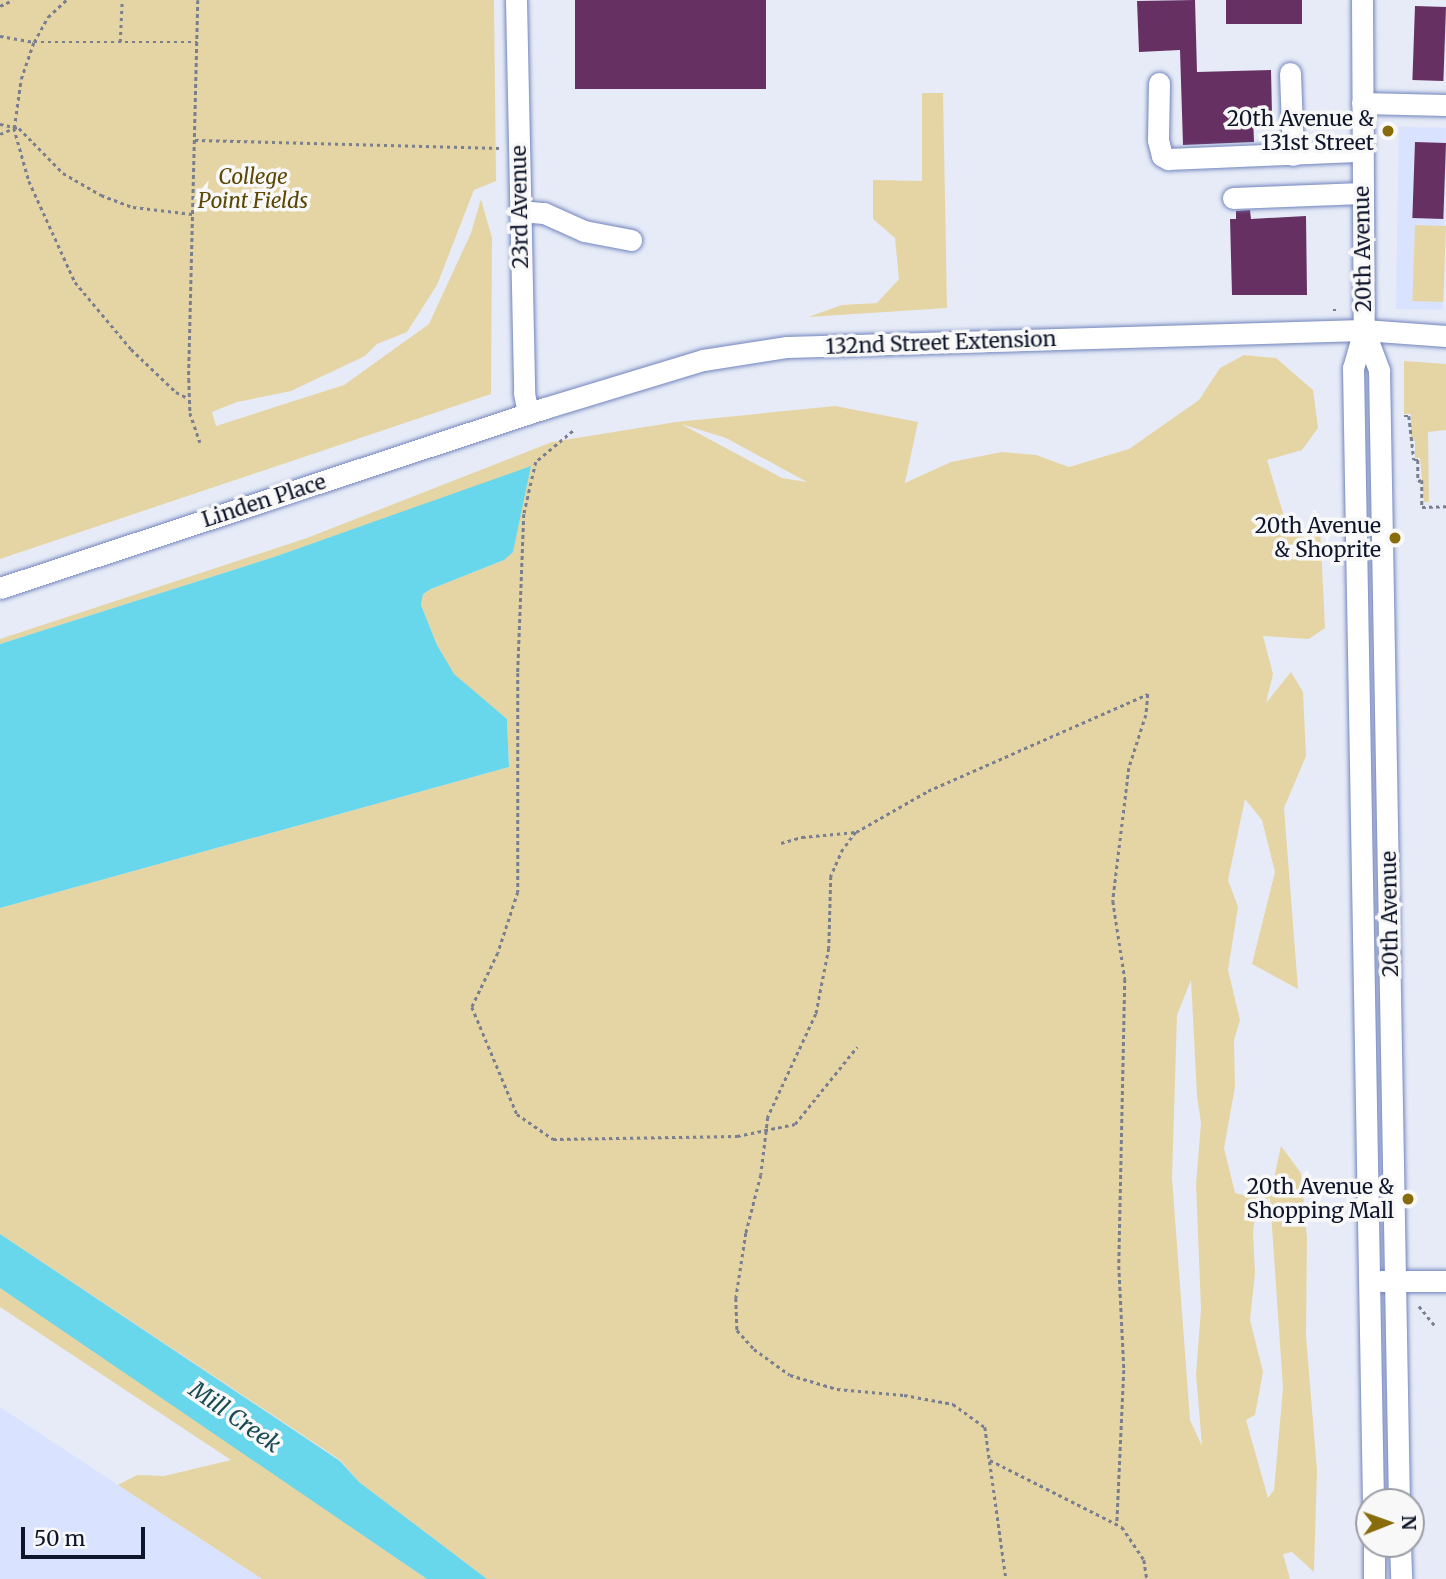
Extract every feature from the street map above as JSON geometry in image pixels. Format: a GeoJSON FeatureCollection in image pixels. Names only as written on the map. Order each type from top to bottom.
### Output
{"type":"FeatureCollection","features":[{"type":"Feature","properties":{"kind":"street","name":"23rd Avenue"},"geometry":{"type":"LineString","coordinates":[[516,0],[524,393],[528,414]]}},
{"type":"Feature","properties":{"kind":"street","name":"20th Avenue"},"geometry":{"type":"LineString","coordinates":[[1362,0],[1364,330],[1353,368],[1373,1488]]}},
{"type":"Feature","properties":{"kind":"street"},"geometry":{"type":"LineString","coordinates":[[1290,72],[1293,155]]}},
{"type":"Feature","properties":{"kind":"street"},"geometry":{"type":"LineString","coordinates":[[1159,83],[1158,140],[1162,156],[1189,159],[1362,151]]}},
{"type":"Feature","properties":{"kind":"street"},"geometry":{"type":"LineString","coordinates":[[1362,103],[1446,105]]}},
{"type":"Feature","properties":{"kind":"street"},"geometry":{"type":"LineString","coordinates":[[1233,198],[1362,193]]}},
{"type":"Feature","properties":{"kind":"street"},"geometry":{"type":"LineString","coordinates":[[520,211],[544,213],[584,231],[631,240]]}},
{"type":"Feature","properties":{"kind":"street","name":"20th Avenue"},"geometry":{"type":"LineString","coordinates":[[1364,330],[1379,370],[1399,1488]]}},
{"type":"Feature","properties":{"kind":"street","name":"132nd Street Extension"},"geometry":{"type":"LineString","coordinates":[[528,414],[703,360],[787,348],[1364,330],[1446,336]]}},
{"type":"Feature","properties":{"kind":"street","name":"Linden Place"},"geometry":{"type":"LineString","coordinates":[[0,588],[528,414]]}},
{"type":"Feature","properties":{"kind":"street"},"geometry":{"type":"LineString","coordinates":[[1368,1281],[1446,1281]]}},
{"type":"Feature","properties":{"kind":"street"},"geometry":{"type":"LineString","coordinates":[[1374,1558],[1374,1579]]}},
{"type":"Feature","properties":{"kind":"street"},"geometry":{"type":"LineString","coordinates":[[1400,1558],[1401,1579]]}},
{"type":"Feature","properties":{"kind":"path"},"geometry":{"type":"LineString","coordinates":[[0,6],[13,0]]}},
{"type":"Feature","properties":{"kind":"path"},"geometry":{"type":"LineString","coordinates":[[66,0],[48,17],[34,42],[21,79],[14,128],[29,181],[75,282],[131,349],[176,392],[189,399]]}},
{"type":"Feature","properties":{"kind":"path"},"geometry":{"type":"LineString","coordinates":[[120,42],[122,0]]}},
{"type":"Feature","properties":{"kind":"path"},"geometry":{"type":"LineString","coordinates":[[198,0],[189,399],[190,413],[200,442]]}},
{"type":"Feature","properties":{"kind":"path"},"geometry":{"type":"LineString","coordinates":[[0,36],[34,42],[197,42]]}},
{"type":"Feature","properties":{"kind":"path"},"geometry":{"type":"LineString","coordinates":[[0,124],[19,128],[63,173],[101,195],[133,207],[193,214]]}},
{"type":"Feature","properties":{"kind":"path"},"geometry":{"type":"LineString","coordinates":[[0,134],[14,128]]}},
{"type":"Feature","properties":{"kind":"path"},"geometry":{"type":"LineString","coordinates":[[195,140],[500,148]]}},
{"type":"Feature","properties":{"kind":"path"},"geometry":{"type":"LineString","coordinates":[[1333,310],[1338,310]]}},
{"type":"Feature","properties":{"kind":"path"},"geometry":{"type":"LineString","coordinates":[[1404,416],[1409,416],[1413,460],[1418,460],[1418,481],[1422,480],[1422,507],[1446,506]]}},
{"type":"Feature","properties":{"kind":"path"},"geometry":{"type":"LineString","coordinates":[[573,431],[536,462],[524,514],[518,673],[518,892],[498,953],[472,1007],[517,1114],[553,1139],[737,1136],[795,1124],[858,1047]]}},
{"type":"Feature","properties":{"kind":"path"},"geometry":{"type":"LineString","coordinates":[[781,843],[856,832],[928,791],[1148,694],[1146,715],[1129,768],[1113,901],[1125,979],[1119,1266],[1125,1370],[1118,1524]]}},
{"type":"Feature","properties":{"kind":"path"},"geometry":{"type":"LineString","coordinates":[[856,832],[843,849],[831,876],[829,948],[816,1014],[768,1117],[761,1175],[746,1233],[736,1298],[737,1330],[754,1349],[790,1375],[837,1389],[904,1395],[953,1404],[985,1427],[1006,1579]]}},
{"type":"Feature","properties":{"kind":"path"},"geometry":{"type":"LineString","coordinates":[[1419,1307],[1436,1327]]}},
{"type":"Feature","properties":{"kind":"path"},"geometry":{"type":"LineString","coordinates":[[990,1460],[1118,1524],[1144,1560],[1147,1579]]}},
{"type":"Feature","properties":{"kind":"shaded area"},"geometry":{"type":"Polygon","coordinates":[[[1399,127],[1446,128],[1443,310],[1396,309],[1399,127]]]}},
{"type":"Feature","properties":{"kind":"shaded area"},"geometry":{"type":"Polygon","coordinates":[[[0,1407],[118,1485],[262,1579],[0,1579],[0,1407]]]}},
{"type":"Feature","properties":{"kind":"green space","name":"College Point Fields"},"geometry":{"type":"Polygon","coordinates":[[[0,0],[494,0],[496,181],[474,190],[437,285],[407,332],[377,344],[365,356],[291,391],[237,402],[212,412],[216,426],[344,385],[429,324],[471,233],[481,199],[492,238],[491,394],[0,559],[0,0]]]}},
{"type":"Feature","properties":{"kind":"green space"},"geometry":{"type":"Polygon","coordinates":[[[922,93],[943,93],[947,308],[808,317],[842,305],[877,303],[899,279],[895,238],[873,219],[873,180],[922,181],[922,93]]]}},
{"type":"Feature","properties":{"kind":"green space"},"geometry":{"type":"Polygon","coordinates":[[[1415,225],[1446,226],[1443,302],[1412,301],[1415,225]]]}},
{"type":"Feature","properties":{"kind":"green space"},"geometry":{"type":"Polygon","coordinates":[[[1244,355],[1276,358],[1313,390],[1318,428],[1302,450],[1267,460],[1289,533],[1320,526],[1325,628],[1309,639],[1263,636],[1273,674],[1266,703],[1291,672],[1303,692],[1306,756],[1284,808],[1298,989],[1252,964],[1275,872],[1262,820],[1245,799],[1228,880],[1238,907],[1228,970],[1240,1020],[1234,1040],[1235,1087],[1224,1148],[1235,1193],[1247,1196],[1259,1187],[1270,1197],[1281,1146],[1301,1173],[1307,1238],[1306,1336],[1317,1470],[1314,1572],[1292,1552],[1283,1554],[1290,1579],[487,1579],[359,1482],[340,1460],[0,1234],[0,908],[509,767],[507,719],[454,675],[437,645],[421,605],[423,594],[431,589],[504,560],[531,467],[274,557],[0,644],[0,639],[307,538],[552,442],[676,422],[835,406],[918,422],[905,483],[951,462],[1002,452],[1036,455],[1069,467],[1129,449],[1199,400],[1220,368],[1244,355]],[[681,424],[782,478],[807,482],[726,438],[681,424]],[[1191,980],[1177,1015],[1172,1178],[1190,1420],[1202,1446],[1196,1374],[1201,1309],[1196,1184],[1201,1123],[1197,1096],[1191,980]],[[1270,1198],[1257,1203],[1253,1233],[1255,1273],[1250,1320],[1263,1372],[1255,1415],[1246,1420],[1268,1498],[1274,1490],[1283,1388],[1270,1198]]]}},
{"type":"Feature","properties":{"kind":"green space"},"geometry":{"type":"Polygon","coordinates":[[[1404,361],[1446,364],[1446,430],[1428,432],[1429,502],[1424,502],[1420,458],[1415,458],[1415,441],[1411,441],[1411,414],[1404,414],[1404,361]]]}},
{"type":"Feature","properties":{"kind":"green space"},"geometry":{"type":"Polygon","coordinates":[[[0,1288],[427,1579],[262,1579],[118,1485],[137,1475],[164,1476],[231,1460],[0,1307],[0,1288]]]}},
{"type":"Feature","properties":{"kind":"water"},"geometry":{"type":"Polygon","coordinates":[[[531,466],[513,552],[504,560],[431,589],[423,594],[421,605],[437,645],[454,674],[507,719],[509,767],[0,908],[0,644],[274,557],[531,466]]]}},
{"type":"Feature","properties":{"kind":"water","name":"Mill Creek"},"geometry":{"type":"Polygon","coordinates":[[[0,1234],[340,1461],[359,1482],[487,1579],[427,1579],[0,1288],[0,1234]]]}},
{"type":"Feature","properties":{"kind":"building"},"geometry":{"type":"Polygon","coordinates":[[[575,0],[766,0],[766,89],[575,89],[575,0]]]}},
{"type":"Feature","properties":{"kind":"building"},"geometry":{"type":"Polygon","coordinates":[[[1195,0],[1197,72],[1271,70],[1272,115],[1253,115],[1254,142],[1183,145],[1180,50],[1139,52],[1137,1],[1195,0]]]}},
{"type":"Feature","properties":{"kind":"building"},"geometry":{"type":"Polygon","coordinates":[[[1226,0],[1302,0],[1302,24],[1226,24],[1226,0]]]}},
{"type":"Feature","properties":{"kind":"building"},"geometry":{"type":"Polygon","coordinates":[[[1415,6],[1446,7],[1443,81],[1412,80],[1415,6]]]}},
{"type":"Feature","properties":{"kind":"building"},"geometry":{"type":"Polygon","coordinates":[[[1415,142],[1446,143],[1443,219],[1412,218],[1415,142]]]}},
{"type":"Feature","properties":{"kind":"building"},"geometry":{"type":"Polygon","coordinates":[[[1250,210],[1251,219],[1306,216],[1307,295],[1232,295],[1230,219],[1236,219],[1236,211],[1250,210]]]}},
{"type":"Feature","properties":{"kind":"place","name":"20th Avenue & 131st Street"},"geometry":{"type":"Point","coordinates":[1388,131]}},
{"type":"Feature","properties":{"kind":"place","name":"20th Avenue & Shoprite"},"geometry":{"type":"Point","coordinates":[1395,538]}},
{"type":"Feature","properties":{"kind":"place","name":"20th Avenue & Shopping Mall"},"geometry":{"type":"Point","coordinates":[1408,1199]}}]}
